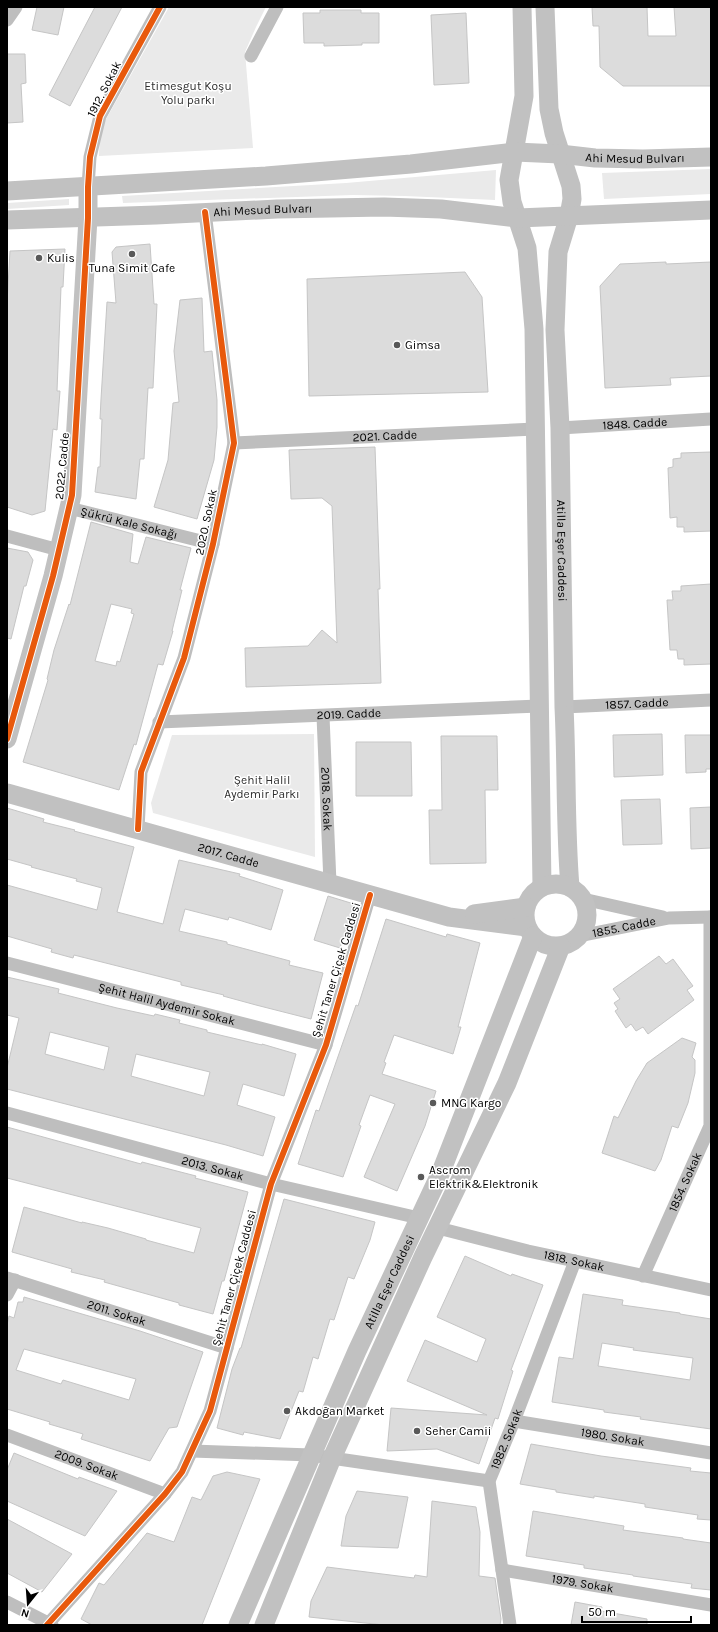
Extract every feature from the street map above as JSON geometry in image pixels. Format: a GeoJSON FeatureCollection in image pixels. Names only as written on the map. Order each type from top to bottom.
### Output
{"type":"FeatureCollection","features":[{"type":"Feature","properties":{"kind":"main road"},"geometry":{"type":"LineString","coordinates":[[518,218],[512,202],[509,185],[524,96],[522,7]]}},
{"type":"Feature","properties":{"kind":"main road"},"geometry":{"type":"LineString","coordinates":[[545,7],[549,109],[554,133],[571,186],[572,199],[569,216]]}},
{"type":"Feature","properties":{"kind":"main road","name":"Ahi Mesud Bulvarı"},"geometry":{"type":"LineString","coordinates":[[7,190],[88,187],[266,176],[411,164],[514,152],[560,154],[595,158],[643,159],[711,157]]}},
{"type":"Feature","properties":{"kind":"main road","name":"2022. Cadde"},"geometry":{"type":"LineString","coordinates":[[7,739],[59,550],[72,495],[88,218],[88,187]]}},
{"type":"Feature","properties":{"kind":"main road","name":"Ahi Mesud Bulvarı"},"geometry":{"type":"LineString","coordinates":[[7,220],[88,218],[277,209],[384,207],[441,209],[518,218],[711,210]]}},
{"type":"Feature","properties":{"kind":"main road","name":"Atilla Eşer Caddesi"},"geometry":{"type":"LineString","coordinates":[[569,216],[558,252],[556,270],[555,330],[560,428],[564,707],[566,748],[566,837],[576,893]]}},
{"type":"Feature","properties":{"kind":"main road","name":"Atilla Eşer Caddesi"},"geometry":{"type":"LineString","coordinates":[[518,218],[527,248],[534,329],[542,887]]}},
{"type":"Feature","properties":{"kind":"main road","name":"2017. Cadde"},"geometry":{"type":"LineString","coordinates":[[7,792],[449,917],[530,932]]}},
{"type":"Feature","properties":{"kind":"main road"},"geometry":{"type":"LineString","coordinates":[[558,884],[576,893],[587,908],[587,920],[579,936],[562,946],[551,946],[541,942],[530,932],[525,918],[526,906],[530,897],[542,887],[558,884]]}},
{"type":"Feature","properties":{"kind":"main road","name":"2017. Cadde"},"geometry":{"type":"LineString","coordinates":[[449,917],[526,906]]}},
{"type":"Feature","properties":{"kind":"main road","name":"Atilla Eşer Caddesi"},"geometry":{"type":"LineString","coordinates":[[238,1625],[357,1351],[441,1172],[530,932]]}},
{"type":"Feature","properties":{"kind":"main road","name":"Atilla Eşer Caddesi"},"geometry":{"type":"LineString","coordinates":[[264,1625],[332,1458],[423,1256],[438,1228],[507,1083],[562,946]]}},
{"type":"Feature","properties":{"kind":"street"},"geometry":{"type":"LineString","coordinates":[[7,20],[16,7]]}},
{"type":"Feature","properties":{"kind":"street","name":"1912. Sokak"},"geometry":{"type":"LineString","coordinates":[[88,187],[90,157],[100,116],[160,7]]}},
{"type":"Feature","properties":{"kind":"street"},"geometry":{"type":"LineString","coordinates":[[251,56],[277,7]]}},
{"type":"Feature","properties":{"kind":"street","name":"2020. Sokak"},"geometry":{"type":"LineString","coordinates":[[138,829],[141,772],[184,658],[213,544],[234,443],[205,212]]}},
{"type":"Feature","properties":{"kind":"street","name":"1848. Cadde"},"geometry":{"type":"LineString","coordinates":[[560,428],[711,419]]}},
{"type":"Feature","properties":{"kind":"street","name":"2021. Cadde"},"geometry":{"type":"LineString","coordinates":[[234,443],[535,428]]}},
{"type":"Feature","properties":{"kind":"street","name":"Şükrü Kale Sokağı"},"geometry":{"type":"LineString","coordinates":[[69,508],[213,544]]}},
{"type":"Feature","properties":{"kind":"street"},"geometry":{"type":"LineString","coordinates":[[7,536],[59,550]]}},
{"type":"Feature","properties":{"kind":"street","name":"1857. Cadde"},"geometry":{"type":"LineString","coordinates":[[564,707],[711,700]]}},
{"type":"Feature","properties":{"kind":"street","name":"2019. Cadde"},"geometry":{"type":"LineString","coordinates":[[159,722],[539,706]]}},
{"type":"Feature","properties":{"kind":"street","name":"2018. Sokak"},"geometry":{"type":"LineString","coordinates":[[323,716],[330,883]]}},
{"type":"Feature","properties":{"kind":"street","name":"1855. Cadde"},"geometry":{"type":"LineString","coordinates":[[576,893],[669,918]]}},
{"type":"Feature","properties":{"kind":"street","name":"Şehit Taner Çiçek Caddesi"},"geometry":{"type":"LineString","coordinates":[[49,1624],[166,1494],[182,1472],[210,1411],[271,1184],[326,1045],[370,895]]}},
{"type":"Feature","properties":{"kind":"street","name":"1855. Cadde"},"geometry":{"type":"LineString","coordinates":[[579,936],[669,918],[710,917]]}},
{"type":"Feature","properties":{"kind":"street","name":"1854. Sokak"},"geometry":{"type":"LineString","coordinates":[[643,1276],[710,1126],[710,917]]}},
{"type":"Feature","properties":{"kind":"street","name":"Şehit Halil Aydemir Sokak"},"geometry":{"type":"LineString","coordinates":[[7,963],[326,1045]]}},
{"type":"Feature","properties":{"kind":"street","name":"2013. Sokak"},"geometry":{"type":"LineString","coordinates":[[7,1113],[271,1184],[419,1218]]}},
{"type":"Feature","properties":{"kind":"street","name":"1818. Sokak"},"geometry":{"type":"LineString","coordinates":[[438,1228],[528,1251],[711,1290]]}},
{"type":"Feature","properties":{"kind":"street","name":"1982. Sokak"},"geometry":{"type":"LineString","coordinates":[[510,1625],[489,1480],[514,1421],[575,1261]]}},
{"type":"Feature","properties":{"kind":"street"},"geometry":{"type":"LineString","coordinates":[[7,1295],[11,1279]]}},
{"type":"Feature","properties":{"kind":"street","name":"2011. Sokak"},"geometry":{"type":"LineString","coordinates":[[11,1279],[227,1348]]}},
{"type":"Feature","properties":{"kind":"street","name":"1980. Sokak"},"geometry":{"type":"LineString","coordinates":[[514,1421],[711,1453]]}},
{"type":"Feature","properties":{"kind":"street","name":"2009. Sokak"},"geometry":{"type":"LineString","coordinates":[[7,1435],[166,1494]]}},
{"type":"Feature","properties":{"kind":"street"},"geometry":{"type":"LineString","coordinates":[[192,1451],[311,1455],[489,1480]]}},
{"type":"Feature","properties":{"kind":"street","name":"1979. Sokak"},"geometry":{"type":"LineString","coordinates":[[502,1570],[711,1605]]}},
{"type":"Feature","properties":{"kind":"street"},"geometry":{"type":"LineString","coordinates":[[7,1602],[49,1624]]}},
{"type":"Feature","properties":{"kind":"green space","name":"Etimesgut Koşu Yolu parkı"},"geometry":{"type":"Polygon","coordinates":[[[169,7],[266,7],[245,52],[253,148],[99,156],[100,130],[169,7]]]}},
{"type":"Feature","properties":{"kind":"green space"},"geometry":{"type":"Polygon","coordinates":[[[711,169],[711,194],[604,199],[602,173],[711,169]]]}},
{"type":"Feature","properties":{"kind":"green space"},"geometry":{"type":"Polygon","coordinates":[[[496,170],[495,200],[353,195],[123,203],[122,196],[346,183],[496,170]]]}},
{"type":"Feature","properties":{"kind":"green space"},"geometry":{"type":"Polygon","coordinates":[[[69,199],[69,205],[7,209],[7,203],[69,199]]]}},
{"type":"Feature","properties":{"kind":"green space","name":"Şehit Halil Aydemir Parkı"},"geometry":{"type":"Polygon","coordinates":[[[314,734],[315,857],[153,813],[151,803],[172,735],[314,734]]]}},
{"type":"Feature","properties":{"kind":"building"},"geometry":{"type":"Polygon","coordinates":[[[37,7],[64,7],[58,35],[32,30],[37,7]]]}},
{"type":"Feature","properties":{"kind":"building"},"geometry":{"type":"Polygon","coordinates":[[[95,7],[122,7],[70,106],[49,95],[95,7]]]}},
{"type":"Feature","properties":{"kind":"building"},"geometry":{"type":"Polygon","coordinates":[[[592,7],[647,7],[648,36],[676,36],[674,7],[711,7],[711,86],[623,86],[600,67],[599,26],[593,26],[592,7]]]}},
{"type":"Feature","properties":{"kind":"building"},"geometry":{"type":"Polygon","coordinates":[[[320,10],[361,10],[361,13],[379,13],[379,43],[324,46],[324,43],[304,43],[303,13],[320,13],[320,10]]]}},
{"type":"Feature","properties":{"kind":"building"},"geometry":{"type":"Polygon","coordinates":[[[466,13],[469,83],[434,85],[431,15],[466,13]]]}},
{"type":"Feature","properties":{"kind":"building"},"geometry":{"type":"Polygon","coordinates":[[[7,54],[25,54],[26,83],[21,84],[23,122],[7,123],[7,54]]]}},
{"type":"Feature","properties":{"kind":"building"},"geometry":{"type":"Polygon","coordinates":[[[150,244],[154,304],[157,304],[153,388],[148,388],[144,459],[140,459],[136,499],[95,492],[98,467],[100,467],[102,419],[100,419],[107,302],[116,303],[112,252],[116,247],[150,244]]]}},
{"type":"Feature","properties":{"kind":"building"},"geometry":{"type":"Polygon","coordinates":[[[65,249],[63,287],[61,287],[57,391],[60,391],[57,430],[53,429],[45,511],[32,515],[7,507],[7,303],[10,251],[65,249]]]}},
{"type":"Feature","properties":{"kind":"building"},"geometry":{"type":"Polygon","coordinates":[[[666,262],[666,264],[711,262],[711,376],[670,378],[671,385],[605,388],[600,286],[620,264],[666,262]]]}},
{"type":"Feature","properties":{"kind":"building","name":"Gimsa"},"geometry":{"type":"Polygon","coordinates":[[[465,272],[482,297],[488,392],[309,396],[307,279],[465,272]]]}},
{"type":"Feature","properties":{"kind":"building"},"geometry":{"type":"Polygon","coordinates":[[[202,298],[204,352],[212,351],[217,400],[217,427],[214,460],[197,519],[154,507],[168,460],[173,403],[179,402],[174,351],[180,300],[202,298]]]}},
{"type":"Feature","properties":{"kind":"building"},"geometry":{"type":"Polygon","coordinates":[[[375,447],[380,589],[378,589],[381,683],[246,687],[245,648],[308,646],[322,630],[337,643],[332,506],[322,498],[291,499],[289,450],[375,447]]]}},
{"type":"Feature","properties":{"kind":"building"},"geometry":{"type":"Polygon","coordinates":[[[711,452],[711,531],[684,532],[684,527],[677,527],[677,517],[670,518],[668,468],[673,467],[673,459],[681,458],[681,453],[711,452]]]}},
{"type":"Feature","properties":{"kind":"building"},"geometry":{"type":"Polygon","coordinates":[[[91,522],[133,534],[130,562],[138,564],[146,537],[191,548],[180,590],[182,590],[173,631],[163,665],[158,664],[136,745],[134,744],[119,790],[23,762],[48,680],[54,650],[69,604],[70,605],[91,522]],[[111,604],[95,661],[116,666],[117,661],[120,662],[134,614],[131,613],[132,609],[111,604]]]}},
{"type":"Feature","properties":{"kind":"building"},"geometry":{"type":"Polygon","coordinates":[[[7,548],[28,552],[33,560],[26,586],[24,586],[11,639],[7,638],[7,548]]]}},
{"type":"Feature","properties":{"kind":"building"},"geometry":{"type":"Polygon","coordinates":[[[711,584],[711,664],[684,665],[684,659],[678,659],[677,650],[670,650],[667,600],[673,600],[672,591],[681,591],[681,586],[711,584]]]}},
{"type":"Feature","properties":{"kind":"building"},"geometry":{"type":"Polygon","coordinates":[[[662,734],[663,775],[614,777],[613,735],[662,734]]]}},
{"type":"Feature","properties":{"kind":"building"},"geometry":{"type":"Polygon","coordinates":[[[685,735],[711,735],[711,769],[706,769],[706,772],[686,773],[685,735]]]}},
{"type":"Feature","properties":{"kind":"building"},"geometry":{"type":"Polygon","coordinates":[[[441,736],[497,736],[498,790],[485,790],[486,863],[430,864],[429,810],[442,810],[441,736]]]}},
{"type":"Feature","properties":{"kind":"building"},"geometry":{"type":"Polygon","coordinates":[[[356,742],[411,742],[412,796],[356,796],[356,742]]]}},
{"type":"Feature","properties":{"kind":"building"},"geometry":{"type":"Polygon","coordinates":[[[660,799],[662,844],[623,845],[621,800],[660,799]]]}},
{"type":"Feature","properties":{"kind":"building"},"geometry":{"type":"Polygon","coordinates":[[[711,807],[711,848],[691,849],[690,808],[711,807]]]}},
{"type":"Feature","properties":{"kind":"building"},"geometry":{"type":"Polygon","coordinates":[[[7,808],[44,819],[43,822],[134,847],[117,912],[163,924],[179,860],[240,874],[239,876],[283,890],[271,930],[229,917],[228,920],[185,909],[179,931],[227,942],[227,944],[290,961],[289,965],[323,973],[311,1019],[223,996],[224,995],[181,985],[181,982],[74,955],[73,958],[51,952],[52,949],[7,936],[7,885],[97,910],[102,888],[76,881],[77,879],[7,859],[7,808]]]}},
{"type":"Feature","properties":{"kind":"building"},"geometry":{"type":"Polygon","coordinates":[[[328,896],[354,904],[340,948],[314,940],[328,896]]]}},
{"type":"Feature","properties":{"kind":"building"},"geometry":{"type":"Polygon","coordinates":[[[386,919],[446,937],[447,934],[480,943],[458,1027],[461,1027],[453,1054],[394,1035],[384,1062],[386,1063],[382,1074],[436,1091],[425,1126],[397,1191],[364,1177],[395,1104],[370,1095],[343,1177],[298,1164],[316,1110],[319,1111],[356,1005],[358,1006],[386,919]]]}},
{"type":"Feature","properties":{"kind":"building"},"geometry":{"type":"Polygon","coordinates":[[[659,956],[666,964],[673,959],[693,986],[687,990],[694,1000],[648,1034],[643,1027],[636,1031],[631,1024],[626,1028],[615,1011],[618,1009],[614,1003],[620,999],[613,989],[659,956]]]}},
{"type":"Feature","properties":{"kind":"building"},"geometry":{"type":"Polygon","coordinates":[[[7,977],[59,989],[58,993],[117,1008],[154,1016],[155,1014],[180,1020],[179,1023],[207,1030],[207,1032],[262,1044],[296,1054],[284,1096],[243,1084],[237,1105],[275,1117],[263,1156],[226,1145],[7,1089],[7,1068],[19,1018],[7,1015],[7,977]],[[50,1032],[45,1054],[104,1070],[109,1047],[50,1032]],[[136,1054],[131,1076],[204,1096],[210,1072],[136,1054]]]}},
{"type":"Feature","properties":{"kind":"building"},"geometry":{"type":"Polygon","coordinates":[[[682,1038],[696,1043],[692,1057],[695,1060],[695,1073],[688,1103],[678,1128],[672,1126],[661,1160],[655,1171],[602,1153],[614,1116],[618,1118],[636,1081],[647,1063],[682,1038]]]}},
{"type":"Feature","properties":{"kind":"building"},"geometry":{"type":"Polygon","coordinates":[[[7,1127],[141,1164],[142,1162],[196,1176],[195,1178],[248,1192],[224,1281],[222,1281],[213,1314],[104,1282],[105,1280],[71,1272],[72,1269],[12,1252],[24,1207],[82,1223],[108,1228],[194,1253],[201,1228],[7,1178],[7,1127]]]}},
{"type":"Feature","properties":{"kind":"building"},"geometry":{"type":"Polygon","coordinates":[[[284,1199],[375,1222],[370,1240],[354,1279],[348,1277],[334,1320],[330,1319],[318,1359],[313,1357],[303,1392],[299,1391],[280,1439],[244,1432],[243,1435],[217,1428],[232,1369],[241,1348],[284,1199]]]}},
{"type":"Feature","properties":{"kind":"building"},"geometry":{"type":"Polygon","coordinates":[[[465,1256],[511,1276],[512,1274],[543,1285],[511,1370],[513,1371],[498,1419],[495,1418],[479,1464],[437,1449],[387,1451],[391,1408],[487,1415],[407,1381],[425,1340],[477,1362],[486,1339],[437,1317],[465,1256]]]}},
{"type":"Feature","properties":{"kind":"building"},"geometry":{"type":"Polygon","coordinates":[[[583,1294],[623,1300],[622,1305],[711,1319],[711,1429],[640,1419],[641,1417],[604,1412],[604,1410],[552,1402],[559,1357],[573,1359],[583,1294]],[[602,1343],[598,1366],[690,1380],[693,1358],[633,1350],[634,1348],[602,1343]]]}},
{"type":"Feature","properties":{"kind":"building"},"geometry":{"type":"Polygon","coordinates":[[[24,1297],[140,1331],[203,1352],[177,1427],[169,1428],[150,1461],[81,1439],[83,1434],[7,1409],[7,1325],[9,1316],[14,1318],[18,1302],[23,1302],[24,1297]],[[24,1349],[16,1370],[61,1384],[63,1380],[129,1400],[136,1379],[24,1349]]]}},
{"type":"Feature","properties":{"kind":"building"},"geometry":{"type":"Polygon","coordinates":[[[531,1444],[601,1456],[691,1468],[690,1471],[711,1473],[711,1520],[697,1519],[698,1515],[645,1507],[645,1504],[556,1492],[556,1490],[520,1484],[531,1444]]]}},
{"type":"Feature","properties":{"kind":"building"},"geometry":{"type":"Polygon","coordinates":[[[14,1453],[78,1479],[79,1477],[117,1491],[85,1536],[7,1501],[7,1470],[14,1453]]]}},
{"type":"Feature","properties":{"kind":"building"},"geometry":{"type":"Polygon","coordinates":[[[227,1472],[260,1479],[202,1625],[92,1625],[81,1619],[99,1583],[104,1585],[147,1533],[174,1542],[192,1497],[201,1500],[213,1476],[227,1472]]]}},
{"type":"Feature","properties":{"kind":"building"},"geometry":{"type":"Polygon","coordinates":[[[357,1491],[408,1497],[398,1548],[341,1546],[346,1516],[357,1491]]]}},
{"type":"Feature","properties":{"kind":"building"},"geometry":{"type":"Polygon","coordinates":[[[432,1501],[476,1507],[480,1532],[479,1576],[495,1578],[501,1619],[500,1625],[384,1625],[309,1617],[311,1601],[327,1567],[414,1578],[415,1575],[427,1577],[432,1501]]]}},
{"type":"Feature","properties":{"kind":"building"},"geometry":{"type":"Polygon","coordinates":[[[533,1511],[624,1526],[623,1530],[711,1543],[711,1590],[691,1588],[692,1584],[584,1568],[584,1565],[526,1556],[533,1511]]]}},
{"type":"Feature","properties":{"kind":"building"},"geometry":{"type":"Polygon","coordinates":[[[7,1519],[72,1554],[42,1592],[7,1573],[7,1519]]]}},
{"type":"Feature","properties":{"kind":"building"},"geometry":{"type":"Polygon","coordinates":[[[575,1602],[602,1607],[601,1611],[647,1619],[647,1625],[571,1625],[575,1602]]]}},
{"type":"Feature","properties":{"kind":"cycle path"},"geometry":{"type":"LineString","coordinates":[[7,739],[53,576],[72,495],[88,218],[90,157],[100,116],[160,7]]}},
{"type":"Feature","properties":{"kind":"cycle path"},"geometry":{"type":"LineString","coordinates":[[138,829],[141,772],[184,658],[213,544],[234,443],[205,212]]}},
{"type":"Feature","properties":{"kind":"cycle path"},"geometry":{"type":"LineString","coordinates":[[47,1625],[165,1494],[182,1472],[210,1411],[271,1184],[326,1045],[370,895]]}},
{"type":"Feature","properties":{"kind":"place","name":"Tuna Simit Cafe"},"geometry":{"type":"Point","coordinates":[132,254]}},
{"type":"Feature","properties":{"kind":"place","name":"Kulis"},"geometry":{"type":"Point","coordinates":[39,258]}},
{"type":"Feature","properties":{"kind":"place","name":"Gimsa"},"geometry":{"type":"Point","coordinates":[397,345]}},
{"type":"Feature","properties":{"kind":"place","name":"MNG Kargo"},"geometry":{"type":"Point","coordinates":[433,1103]}},
{"type":"Feature","properties":{"kind":"place","name":"Ascrom Elektrik&Elektronik"},"geometry":{"type":"Point","coordinates":[421,1177]}},
{"type":"Feature","properties":{"kind":"place","name":"Akdoğan Market"},"geometry":{"type":"Point","coordinates":[287,1411]}},
{"type":"Feature","properties":{"kind":"place","name":"Seher Camii"},"geometry":{"type":"Point","coordinates":[417,1431]}}]}
